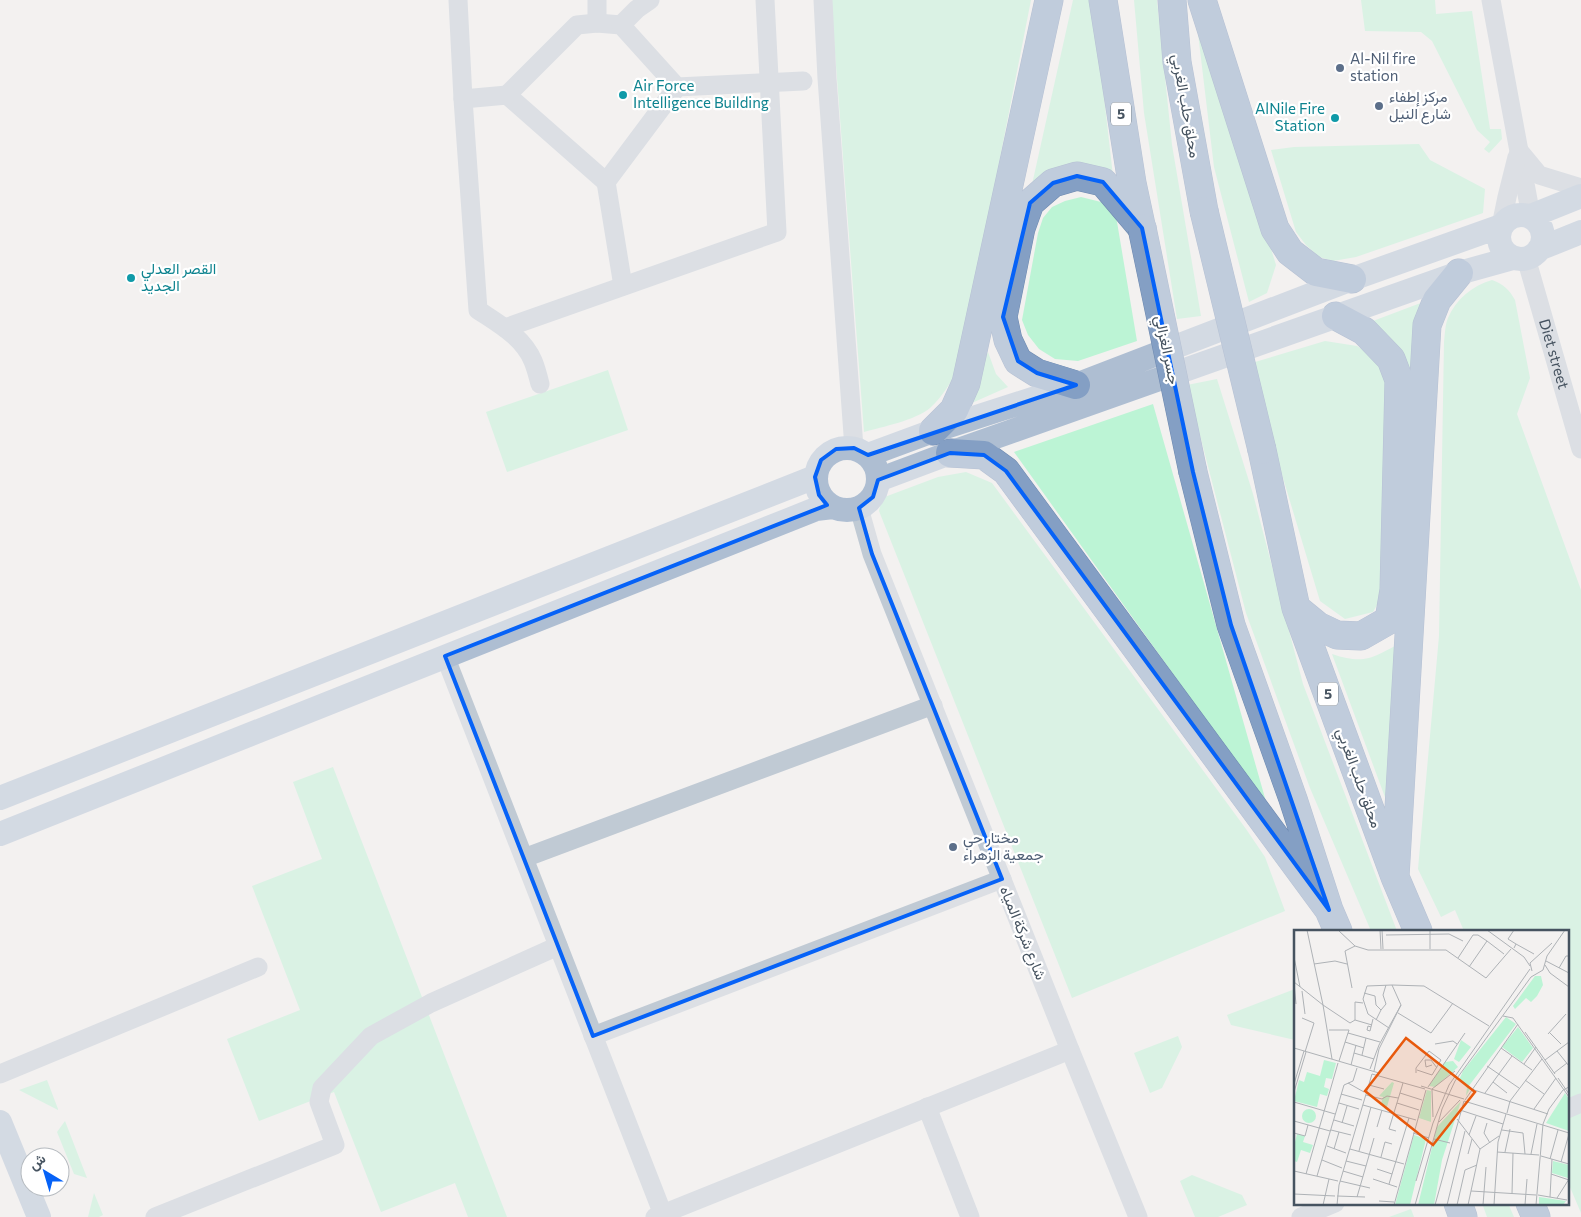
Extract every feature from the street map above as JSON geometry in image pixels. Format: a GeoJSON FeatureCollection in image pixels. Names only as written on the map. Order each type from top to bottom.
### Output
{"type":"FeatureCollection","features":[{"type":"Feature","properties":{"kind":"highway"},"geometry":{"type":"LineString","coordinates":[[933,432],[954,410],[966,383],[1049,0]]}},
{"type":"Feature","properties":{"kind":"highway","name":"5"},"geometry":{"type":"LineString","coordinates":[[1104,0],[1132,183],[1142,228]]}},
{"type":"Feature","properties":{"kind":"highway","name":"محلق حلب الغربي"},"geometry":{"type":"LineString","coordinates":[[1172,0],[1177,62],[1204,211],[1262,450],[1296,608],[1396,878],[1418,930]]}},
{"type":"Feature","properties":{"kind":"highway"},"geometry":{"type":"LineString","coordinates":[[1202,0],[1275,229],[1290,252],[1316,272],[1352,279]]}},
{"type":"Feature","properties":{"kind":"highway"},"geometry":{"type":"LineString","coordinates":[[1076,385],[1037,373],[1018,361],[1008,340],[1003,317],[1021,228],[1030,203],[1053,183],[1077,176],[1103,182],[1142,228]]}},
{"type":"Feature","properties":{"kind":"highway","name":"جسر الغزالي"},"geometry":{"type":"LineString","coordinates":[[1142,228],[1193,472],[1231,625],[1293,799],[1333,921]]}},
{"type":"Feature","properties":{"kind":"highway"},"geometry":{"type":"LineString","coordinates":[[1396,878],[1427,325],[1437,300],[1458,273]]}},
{"type":"Feature","properties":{"kind":"highway"},"geometry":{"type":"LineString","coordinates":[[1296,608],[1318,626],[1337,635],[1361,636],[1389,620],[1394,590],[1399,380],[1391,359],[1364,330],[1336,316]]}},
{"type":"Feature","properties":{"kind":"highway"},"geometry":{"type":"LineString","coordinates":[[950,452],[984,455],[1006,471],[1333,921]]}},
{"type":"Feature","properties":{"kind":"highway"},"geometry":{"type":"LineString","coordinates":[[1458,1204],[1464,1217]]}},
{"type":"Feature","properties":{"kind":"highway"},"geometry":{"type":"LineString","coordinates":[[1530,1204],[1536,1217]]}},
{"type":"Feature","properties":{"kind":"main road"},"geometry":{"type":"LineString","coordinates":[[1531,216],[1581,196]]}},
{"type":"Feature","properties":{"kind":"main road"},"geometry":{"type":"LineString","coordinates":[[1524,214],[1531,216],[1537,221],[1543,234],[1543,242],[1526,255],[1502,248],[1499,241],[1502,226],[1511,217],[1524,214]]}},
{"type":"Feature","properties":{"kind":"main road"},"geometry":{"type":"LineString","coordinates":[[861,452],[933,432],[1076,385],[1352,279],[1502,226]]}},
{"type":"Feature","properties":{"kind":"main road"},"geometry":{"type":"LineString","coordinates":[[878,480],[950,452],[1458,273],[1526,255],[1581,232]]}},
{"type":"Feature","properties":{"kind":"main road"},"geometry":{"type":"LineString","coordinates":[[845,447],[861,452],[874,462],[877,471],[878,480],[873,496],[859,508],[842,510],[833,507],[819,495],[816,487],[815,478],[821,460],[836,449],[845,447]]}},
{"type":"Feature","properties":{"kind":"main road"},"geometry":{"type":"LineString","coordinates":[[0,798],[815,478]]}},
{"type":"Feature","properties":{"kind":"main road"},"geometry":{"type":"LineString","coordinates":[[0,834],[816,509],[833,507]]}},
{"type":"Feature","properties":{"kind":"main road"},"geometry":{"type":"LineString","coordinates":[[0,1122],[39,1217]]}},
{"type":"Feature","properties":{"kind":"street"},"geometry":{"type":"LineString","coordinates":[[458,0],[478,310],[505,328],[524,345],[533,360],[540,384]]}},
{"type":"Feature","properties":{"kind":"street"},"geometry":{"type":"LineString","coordinates":[[597,0],[598,23]]}},
{"type":"Feature","properties":{"kind":"street"},"geometry":{"type":"LineString","coordinates":[[621,25],[637,9],[650,0]]}},
{"type":"Feature","properties":{"kind":"street"},"geometry":{"type":"LineString","coordinates":[[505,328],[777,232],[765,0]]}},
{"type":"Feature","properties":{"kind":"street"},"geometry":{"type":"LineString","coordinates":[[823,0],[827,78],[861,452]]}},
{"type":"Feature","properties":{"kind":"street"},"geometry":{"type":"LineString","coordinates":[[1492,0],[1531,216]]}},
{"type":"Feature","properties":{"kind":"street"},"geometry":{"type":"LineString","coordinates":[[463,99],[507,95],[577,25],[598,23],[621,25],[677,87]]}},
{"type":"Feature","properties":{"kind":"street"},"geometry":{"type":"LineString","coordinates":[[606,182],[677,87],[770,81],[803,81]]}},
{"type":"Feature","properties":{"kind":"street"},"geometry":{"type":"LineString","coordinates":[[507,95],[606,182],[623,286]]}},
{"type":"Feature","properties":{"kind":"street"},"geometry":{"type":"LineString","coordinates":[[1519,150],[1539,175],[1581,188]]}},
{"type":"Feature","properties":{"kind":"street"},"geometry":{"type":"LineString","coordinates":[[1502,226],[1519,150]]}},
{"type":"Feature","properties":{"kind":"street","name":"Diet street"},"geometry":{"type":"LineString","coordinates":[[1526,255],[1578,429],[1581,449]]}},
{"type":"Feature","properties":{"kind":"street","name":"شارع شركة المياه"},"geometry":{"type":"LineString","coordinates":[[859,508],[872,554],[1138,1217]]}},
{"type":"Feature","properties":{"kind":"street"},"geometry":{"type":"LineString","coordinates":[[445,656],[661,1216],[1070,1050]]}},
{"type":"Feature","properties":{"kind":"street"},"geometry":{"type":"LineString","coordinates":[[524,858],[933,705]]}},
{"type":"Feature","properties":{"kind":"street"},"geometry":{"type":"LineString","coordinates":[[593,1036],[1002,879]]}},
{"type":"Feature","properties":{"kind":"street"},"geometry":{"type":"LineString","coordinates":[[155,1217],[335,1145],[320,1102],[322,1088],[372,1036],[431,1003],[558,946]]}},
{"type":"Feature","properties":{"kind":"street"},"geometry":{"type":"LineString","coordinates":[[0,1074],[258,967]]}},
{"type":"Feature","properties":{"kind":"street"},"geometry":{"type":"LineString","coordinates":[[1568,1109],[1581,1103]]}},
{"type":"Feature","properties":{"kind":"street"},"geometry":{"type":"LineString","coordinates":[[927,1107],[970,1217]]}},
{"type":"Feature","properties":{"kind":"street"},"geometry":{"type":"LineString","coordinates":[[1301,1217],[1333,1204]]}},
{"type":"Feature","properties":{"kind":"highlighted area"},"geometry":{"type":"Polygon","coordinates":[[[1077,176],[1103,182],[1142,228],[1193,472],[1231,625],[1329,910],[1006,471],[984,455],[950,453],[878,480],[873,497],[859,508],[872,554],[1002,879],[593,1036],[445,656],[827,505],[819,495],[815,477],[821,460],[836,449],[854,448],[868,455],[1076,385],[1037,373],[1018,361],[1003,317],[1030,203],[1053,183],[1077,176]]]}},
{"type":"Feature","properties":{"kind":"green space"},"geometry":{"type":"Polygon","coordinates":[[[831,0],[1031,0],[959,367],[943,394],[930,408],[898,423],[864,432],[831,0]]]}},
{"type":"Feature","properties":{"kind":"green space"},"geometry":{"type":"Polygon","coordinates":[[[1073,0],[1093,0],[1113,176],[1031,189],[1073,0]]]}},
{"type":"Feature","properties":{"kind":"green space"},"geometry":{"type":"Polygon","coordinates":[[[1134,0],[1157,0],[1172,145],[1201,316],[1177,319],[1144,113],[1134,0]]]}},
{"type":"Feature","properties":{"kind":"green space"},"geometry":{"type":"Polygon","coordinates":[[[1194,0],[1276,265],[1267,293],[1249,302],[1214,167],[1194,0]]]}},
{"type":"Feature","properties":{"kind":"green space"},"geometry":{"type":"Polygon","coordinates":[[[1361,0],[1435,0],[1436,14],[1472,11],[1490,129],[1501,129],[1502,139],[1489,153],[1484,149],[1490,142],[1477,130],[1432,41],[1421,32],[1365,31],[1361,0]]]}},
{"type":"Feature","properties":{"kind":"green space"},"geometry":{"type":"Polygon","coordinates":[[[1419,144],[1430,160],[1485,189],[1483,213],[1356,257],[1333,261],[1319,257],[1306,245],[1296,232],[1271,150],[1294,147],[1419,144]]]}},
{"type":"Feature","properties":{"kind":"green space"},"geometry":{"type":"Polygon","coordinates":[[[1081,197],[1101,202],[1116,216],[1137,341],[1078,361],[1055,359],[1039,349],[1028,335],[1022,320],[1038,233],[1043,218],[1052,207],[1081,197]]]}},
{"type":"Feature","properties":{"kind":"green space"},"geometry":{"type":"Polygon","coordinates":[[[1492,280],[1499,283],[1505,287],[1515,300],[1530,378],[1517,414],[1581,590],[1581,1213],[1568,1182],[1568,930],[1464,930],[1455,910],[1441,917],[1418,869],[1439,636],[1445,330],[1451,311],[1460,299],[1471,290],[1492,280]]]}},
{"type":"Feature","properties":{"kind":"green space"},"geometry":{"type":"Polygon","coordinates":[[[1426,301],[1415,321],[1412,347],[1412,374],[1400,353],[1365,324],[1426,301]]]}},
{"type":"Feature","properties":{"kind":"green space"},"geometry":{"type":"Polygon","coordinates":[[[1325,341],[1357,346],[1378,360],[1393,380],[1381,598],[1373,612],[1345,619],[1320,601],[1280,468],[1255,362],[1325,341]]]}},
{"type":"Feature","properties":{"kind":"green space"},"geometry":{"type":"Polygon","coordinates":[[[988,352],[996,374],[1008,387],[965,406],[988,352]]]}},
{"type":"Feature","properties":{"kind":"green space"},"geometry":{"type":"Polygon","coordinates":[[[608,370],[628,430],[507,472],[486,412],[608,370]]]}},
{"type":"Feature","properties":{"kind":"green space"},"geometry":{"type":"Polygon","coordinates":[[[1217,379],[1253,494],[1303,684],[1397,930],[1371,930],[1310,788],[1246,613],[1187,385],[1217,379]]]}},
{"type":"Feature","properties":{"kind":"green space"},"geometry":{"type":"Polygon","coordinates":[[[1153,404],[1267,805],[1014,452],[1153,404]]]}},
{"type":"Feature","properties":{"kind":"green space"},"geometry":{"type":"Polygon","coordinates":[[[966,472],[992,483],[1246,829],[1265,857],[1285,911],[1072,998],[879,511],[882,498],[938,477],[966,472]]]}},
{"type":"Feature","properties":{"kind":"green space"},"geometry":{"type":"Polygon","coordinates":[[[1405,641],[1389,808],[1332,654],[1344,658],[1370,658],[1405,641]]]}},
{"type":"Feature","properties":{"kind":"green space"},"geometry":{"type":"Polygon","coordinates":[[[333,767],[507,1217],[468,1217],[455,1183],[381,1212],[334,1092],[259,1121],[227,1039],[300,1010],[252,886],[322,859],[293,782],[333,767]]]}},
{"type":"Feature","properties":{"kind":"green space"},"geometry":{"type":"Polygon","coordinates":[[[1294,989],[1294,1040],[1231,1025],[1227,1015],[1294,989]]]}},
{"type":"Feature","properties":{"kind":"green space"},"geometry":{"type":"Polygon","coordinates":[[[1178,1036],[1182,1047],[1162,1088],[1150,1093],[1134,1053],[1178,1036]]]}},
{"type":"Feature","properties":{"kind":"green space"},"geometry":{"type":"Polygon","coordinates":[[[47,1080],[58,1109],[58,1110],[19,1090],[47,1080]]]}},
{"type":"Feature","properties":{"kind":"green space"},"geometry":{"type":"Polygon","coordinates":[[[65,1121],[87,1178],[74,1174],[70,1164],[70,1147],[63,1147],[57,1132],[65,1121]]]}},
{"type":"Feature","properties":{"kind":"green space"},"geometry":{"type":"Polygon","coordinates":[[[1192,1175],[1242,1195],[1247,1205],[1218,1217],[1195,1217],[1180,1181],[1192,1175]]]}},
{"type":"Feature","properties":{"kind":"green space"},"geometry":{"type":"Polygon","coordinates":[[[94,1193],[103,1215],[88,1217],[94,1193]]]}},
{"type":"Feature","properties":{"kind":"green space"},"geometry":{"type":"Polygon","coordinates":[[[1482,1204],[1508,1204],[1514,1217],[1487,1217],[1482,1204]]]}},
{"type":"Feature","properties":{"kind":"green space"},"geometry":{"type":"Polygon","coordinates":[[[1411,1209],[1414,1217],[1389,1217],[1411,1209]]]}},
{"type":"Feature","properties":{"kind":"place","name":"Al-Nil fire station"},"geometry":{"type":"Point","coordinates":[1340,68]}},
{"type":"Feature","properties":{"kind":"place","name":"Air Force Intelligence Building"},"geometry":{"type":"Point","coordinates":[623,95]}},
{"type":"Feature","properties":{"kind":"place","name":"مركز إطفاء شارع النيل"},"geometry":{"type":"Point","coordinates":[1379,106]}},
{"type":"Feature","properties":{"kind":"place","name":"AlNile Fire Station"},"geometry":{"type":"Point","coordinates":[1335,118]}},
{"type":"Feature","properties":{"kind":"place","name":"القصر العدلي الجديد"},"geometry":{"type":"Point","coordinates":[131,278]}},
{"type":"Feature","properties":{"kind":"place","name":"مختار حي جمعية الزهراء"},"geometry":{"type":"Point","coordinates":[953,847]}}]}
